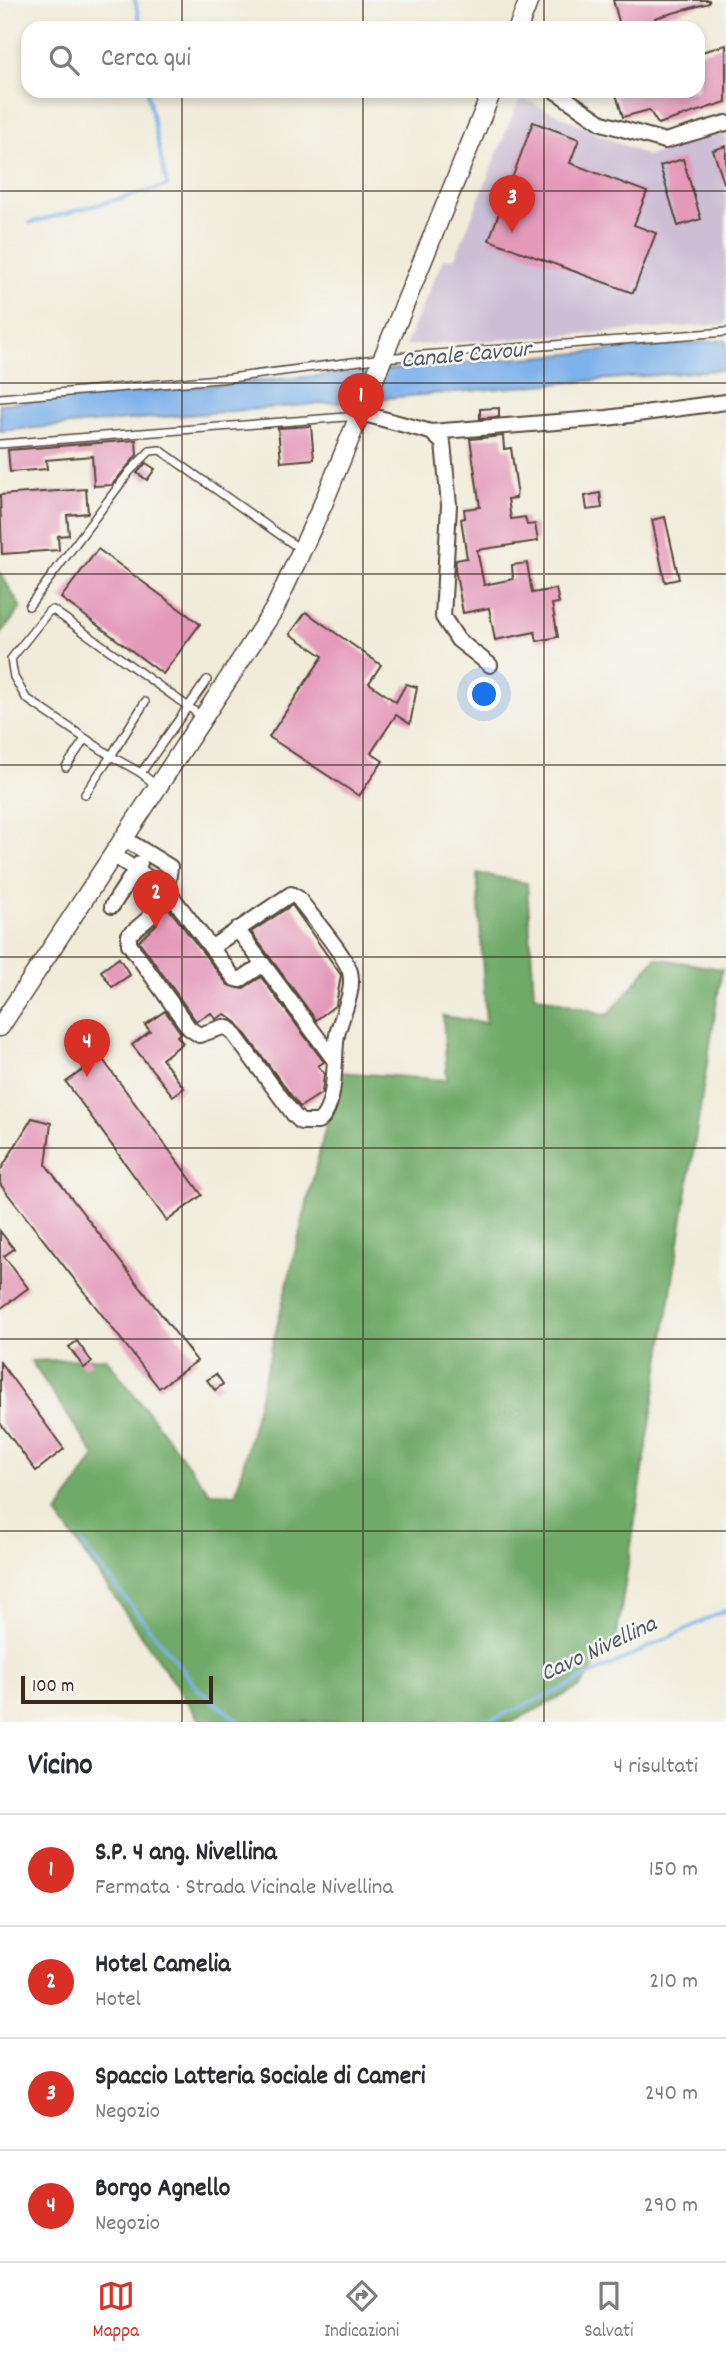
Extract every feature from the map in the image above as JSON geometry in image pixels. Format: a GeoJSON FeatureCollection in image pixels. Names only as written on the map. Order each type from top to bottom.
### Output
{"type":"FeatureCollection","features":[{"type":"Feature","properties":{"kind":"street"},"geometry":{"type":"LineString","coordinates":[[520,21],[529,0]]}},
{"type":"Feature","properties":{"kind":"street"},"geometry":{"type":"LineString","coordinates":[[0,1027],[275,608],[303,552],[489,98]]}},
{"type":"Feature","properties":{"kind":"street"},"geometry":{"type":"LineString","coordinates":[[565,98],[602,123],[665,141],[726,123]]}},
{"type":"Feature","properties":{"kind":"street"},"geometry":{"type":"LineString","coordinates":[[361,412],[430,432],[607,418],[726,402]]}},
{"type":"Feature","properties":{"kind":"street"},"geometry":{"type":"LineString","coordinates":[[430,432],[443,443],[449,505],[443,617],[458,640],[491,665]]}},
{"type":"Feature","properties":{"kind":"street"},"geometry":{"type":"LineString","coordinates":[[125,839],[170,867],[167,890],[235,979],[240,979],[262,965]]}},
{"type":"Feature","properties":{"kind":"street"},"geometry":{"type":"LineString","coordinates":[[111,906],[147,853]]}},
{"type":"Feature","properties":{"kind":"street"},"geometry":{"type":"LineString","coordinates":[[113,855],[157,883],[150,917],[129,935],[129,944],[193,1033],[203,1034],[223,1027],[234,1032],[301,1122],[318,1122],[324,1117],[351,973],[298,898],[285,895],[212,947]]}},
{"type":"Feature","properties":{"kind":"street"},"geometry":{"type":"LineString","coordinates":[[237,929],[335,1060]]}},
{"type":"Feature","properties":{"kind":"lane"},"geometry":{"type":"LineString","coordinates":[[0,398],[726,332]]}},
{"type":"Feature","properties":{"kind":"lane"},"geometry":{"type":"LineString","coordinates":[[0,444],[361,412]]}},
{"type":"Feature","properties":{"kind":"lane"},"geometry":{"type":"LineString","coordinates":[[29,606],[130,471],[150,451],[160,450],[303,552]]}},
{"type":"Feature","properties":{"kind":"lane"},"geometry":{"type":"LineString","coordinates":[[158,787],[141,773],[111,756],[26,698],[14,677],[11,659],[49,611],[59,613],[204,719]]}},
{"type":"Feature","properties":{"kind":"lane"},"geometry":{"type":"LineString","coordinates":[[141,773],[206,680]]}},
{"type":"Feature","properties":{"kind":"lane"},"geometry":{"type":"LineString","coordinates":[[85,794],[145,702]]}},
{"type":"Feature","properties":{"kind":"lane"},"geometry":{"type":"LineString","coordinates":[[66,767],[85,739]]}},
{"type":"Feature","properties":{"kind":"shaded area"},"geometry":{"type":"Polygon","coordinates":[[[520,98],[647,156],[726,132],[726,324],[405,346],[443,259],[455,258],[520,98]]]}},
{"type":"Feature","properties":{"kind":"green space"},"geometry":{"type":"Polygon","coordinates":[[[0,572],[21,608],[0,635],[0,572]]]}},
{"type":"Feature","properties":{"kind":"green space"},"geometry":{"type":"Polygon","coordinates":[[[477,873],[527,883],[534,995],[608,1015],[656,958],[722,969],[617,1635],[580,1687],[512,1722],[201,1722],[57,1514],[95,1456],[31,1361],[106,1358],[210,1493],[236,1494],[339,1072],[447,1080],[443,1016],[486,1023],[477,873]]]}},
{"type":"Feature","properties":{"kind":"water"},"geometry":{"type":"Polygon","coordinates":[[[726,340],[726,369],[0,431],[0,404],[726,340]]]}},
{"type":"Feature","properties":{"kind":"building"},"geometry":{"type":"Polygon","coordinates":[[[613,0],[709,0],[709,3],[655,18],[656,21],[619,21],[613,0]]]}},
{"type":"Feature","properties":{"kind":"building"},"geometry":{"type":"Polygon","coordinates":[[[726,45],[726,102],[658,124],[649,110],[623,117],[617,98],[705,98],[705,51],[726,45]]]}},
{"type":"Feature","properties":{"kind":"building"},"geometry":{"type":"Polygon","coordinates":[[[533,122],[579,139],[570,163],[647,192],[634,225],[656,233],[633,293],[489,240],[533,122]]]}},
{"type":"Feature","properties":{"kind":"building"},"geometry":{"type":"Polygon","coordinates":[[[726,146],[726,183],[724,183],[713,150],[726,146]]]}},
{"type":"Feature","properties":{"kind":"building"},"geometry":{"type":"Polygon","coordinates":[[[683,159],[701,219],[678,226],[660,166],[683,159]]]}},
{"type":"Feature","properties":{"kind":"building"},"geometry":{"type":"Polygon","coordinates":[[[499,408],[499,417],[480,418],[480,409],[499,408]]]}},
{"type":"Feature","properties":{"kind":"building"},"geometry":{"type":"Polygon","coordinates":[[[311,426],[314,459],[281,462],[278,428],[311,426]]]}},
{"type":"Feature","properties":{"kind":"building"},"geometry":{"type":"Polygon","coordinates":[[[503,436],[504,449],[511,448],[517,490],[516,498],[508,499],[511,519],[525,517],[527,525],[535,524],[538,541],[477,550],[484,585],[513,579],[512,565],[527,563],[532,593],[556,589],[559,603],[552,604],[558,637],[537,641],[535,632],[495,640],[489,608],[463,613],[455,569],[456,560],[467,558],[461,519],[465,518],[464,509],[480,507],[470,439],[503,436]]]}},
{"type":"Feature","properties":{"kind":"building"},"geometry":{"type":"Polygon","coordinates":[[[136,440],[137,455],[112,485],[94,486],[92,456],[46,460],[47,469],[10,472],[8,450],[136,440]]]}},
{"type":"Feature","properties":{"kind":"building"},"geometry":{"type":"Polygon","coordinates":[[[146,463],[155,469],[147,480],[137,473],[146,463]]]}},
{"type":"Feature","properties":{"kind":"building"},"geometry":{"type":"Polygon","coordinates":[[[86,489],[88,513],[67,515],[69,535],[58,536],[59,550],[2,554],[0,495],[86,489]]]}},
{"type":"Feature","properties":{"kind":"building"},"geometry":{"type":"Polygon","coordinates":[[[600,493],[602,508],[587,510],[585,496],[600,493]]]}},
{"type":"Feature","properties":{"kind":"building"},"geometry":{"type":"Polygon","coordinates":[[[665,517],[679,579],[665,582],[652,520],[665,517]]]}},
{"type":"Feature","properties":{"kind":"building"},"geometry":{"type":"Polygon","coordinates":[[[98,549],[200,624],[163,674],[61,598],[98,549]]]}},
{"type":"Feature","properties":{"kind":"building"},"geometry":{"type":"Polygon","coordinates":[[[306,612],[381,665],[369,683],[396,702],[406,684],[417,687],[410,724],[396,715],[371,753],[383,761],[359,796],[269,737],[323,656],[290,634],[306,612]]]}},
{"type":"Feature","properties":{"kind":"building"},"geometry":{"type":"Polygon","coordinates":[[[163,901],[228,985],[242,989],[261,977],[324,1062],[318,1066],[324,1073],[322,1093],[300,1107],[237,1023],[225,1014],[216,1019],[211,1013],[196,1021],[139,941],[157,924],[163,901]]]}},
{"type":"Feature","properties":{"kind":"building"},"geometry":{"type":"Polygon","coordinates":[[[292,905],[341,975],[336,1005],[316,1020],[251,932],[292,905]]]}},
{"type":"Feature","properties":{"kind":"building"},"geometry":{"type":"Polygon","coordinates":[[[119,958],[130,975],[112,987],[101,971],[119,958]]]}},
{"type":"Feature","properties":{"kind":"building"},"geometry":{"type":"Polygon","coordinates":[[[165,1011],[181,1033],[177,1036],[183,1043],[162,1059],[184,1088],[173,1096],[132,1045],[150,1031],[145,1025],[165,1011]]]}},
{"type":"Feature","properties":{"kind":"building"},"geometry":{"type":"Polygon","coordinates":[[[101,1057],[202,1195],[167,1221],[66,1082],[101,1057]]]}},
{"type":"Feature","properties":{"kind":"building"},"geometry":{"type":"Polygon","coordinates":[[[32,1118],[51,1123],[46,1165],[197,1361],[159,1388],[0,1184],[0,1171],[32,1118]]]}},
{"type":"Feature","properties":{"kind":"building"},"geometry":{"type":"Polygon","coordinates":[[[0,1231],[14,1249],[4,1256],[28,1288],[0,1309],[0,1231]]]}},
{"type":"Feature","properties":{"kind":"building"},"geometry":{"type":"Polygon","coordinates":[[[77,1341],[92,1362],[84,1368],[69,1347],[77,1341]]]}},
{"type":"Feature","properties":{"kind":"building"},"geometry":{"type":"Polygon","coordinates":[[[0,1362],[64,1449],[36,1471],[0,1423],[0,1362]]]}},
{"type":"Feature","properties":{"kind":"building"},"geometry":{"type":"Polygon","coordinates":[[[216,1374],[223,1384],[215,1390],[207,1380],[216,1374]]]}},
{"type":"Feature","properties":{"kind":"waterway"},"geometry":{"type":"LineString","coordinates":[[135,0],[140,21]]}},
{"type":"Feature","properties":{"kind":"waterway"},"geometry":{"type":"LineString","coordinates":[[30,223],[167,186],[148,98]]}},
{"type":"Feature","properties":{"kind":"waterway","name":"Cavo Nivellina"},"geometry":{"type":"LineString","coordinates":[[81,1543],[199,1690],[240,1722]]}},
{"type":"Feature","properties":{"kind":"waterway","name":"Cavo Nivellina"},"geometry":{"type":"LineString","coordinates":[[486,1722],[551,1694],[726,1610]]}},
{"type":"Feature","properties":{"kind":"place","name":"Spaccio Latteria Sociale di Cameri"},"geometry":{"type":"Point","coordinates":[512,233]}},
{"type":"Feature","properties":{"kind":"place","name":"S.P. 4 ang. Nivellina"},"geometry":{"type":"Point","coordinates":[361,431]}},
{"type":"Feature","properties":{"kind":"place","name":"Hotel Camelia"},"geometry":{"type":"Point","coordinates":[156,928]}},
{"type":"Feature","properties":{"kind":"place","name":"Borgo Agnello"},"geometry":{"type":"Point","coordinates":[87,1077]}},
{"type":"Feature","properties":{"kind":"water label","name":"Canale Cavour"},"geometry":{"type":"Point","coordinates":[466,356]}}]}
